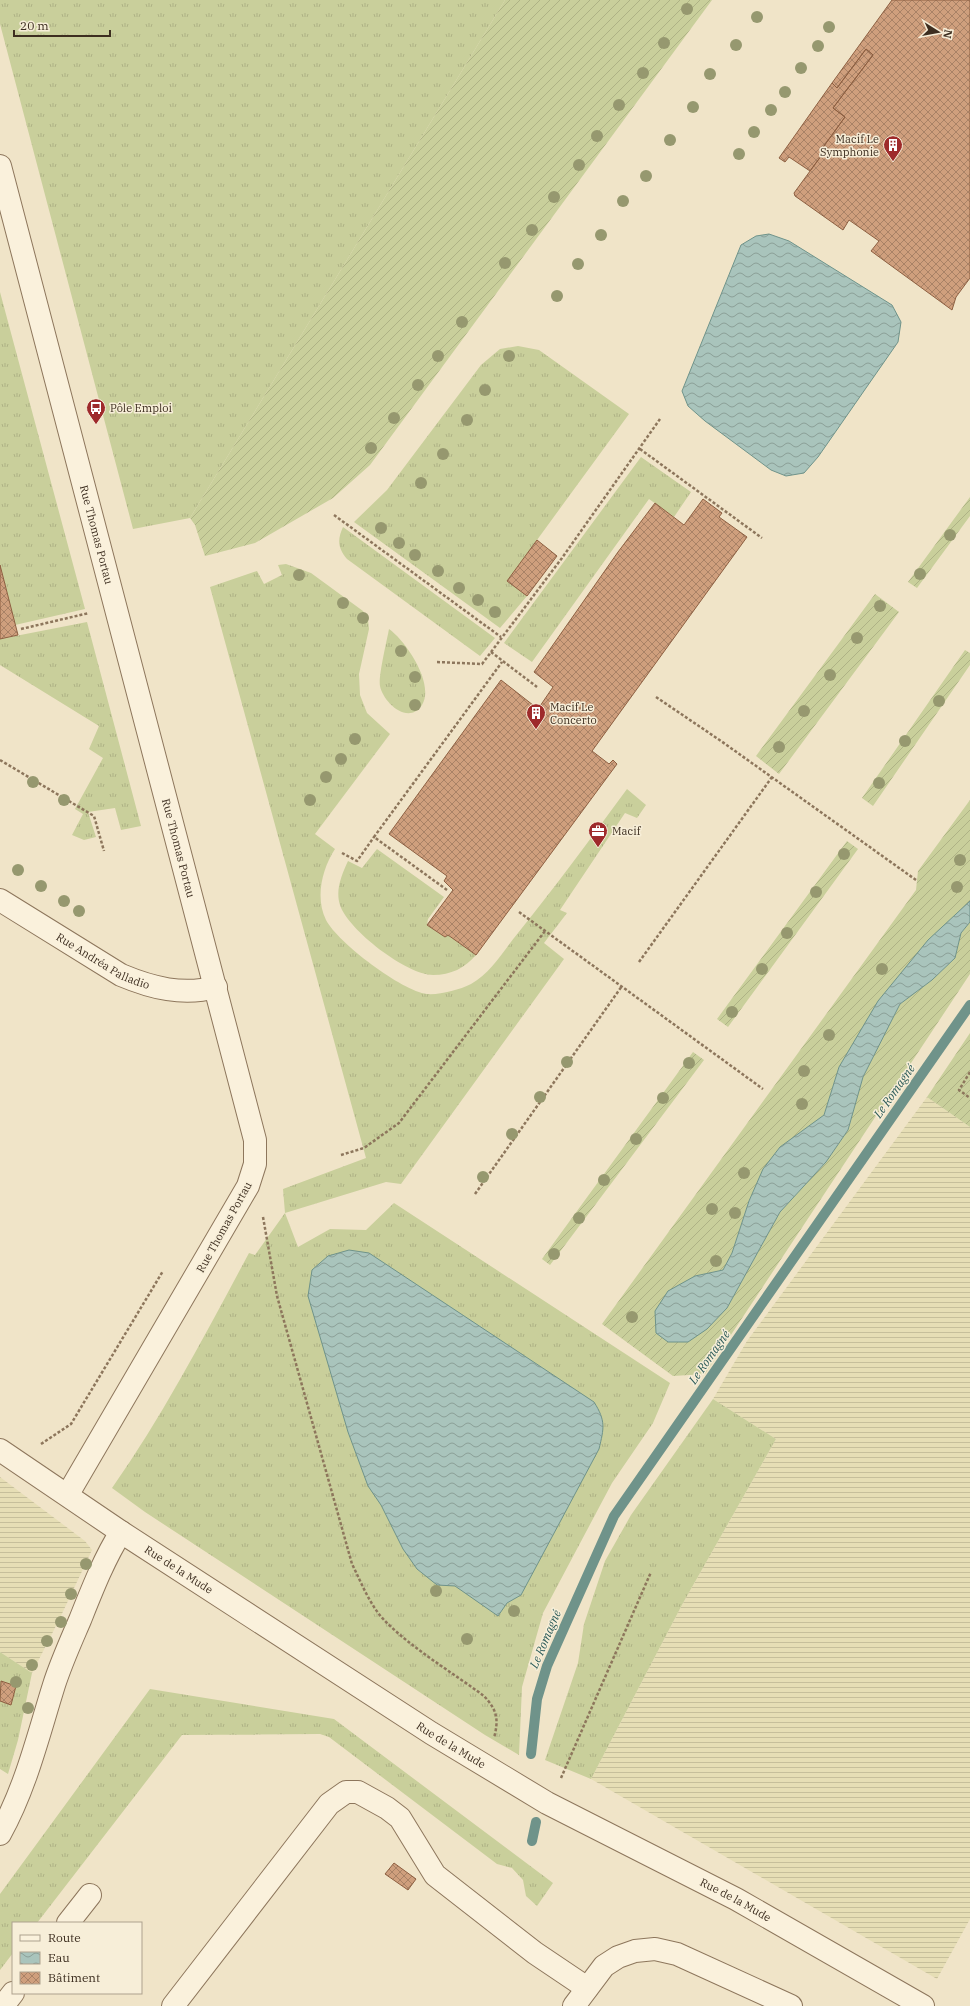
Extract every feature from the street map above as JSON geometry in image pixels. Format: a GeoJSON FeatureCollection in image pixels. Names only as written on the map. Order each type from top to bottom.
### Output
{"type":"FeatureCollection","features":[{"type":"Feature","properties":{"kind":"street","name":"Rue Thomas Portau"},"geometry":{"type":"LineString","coordinates":[[0,166],[4,198],[216,987],[255,1140],[254,1172],[239,1202],[68,1494]]}},
{"type":"Feature","properties":{"kind":"street","name":"Rue Andréa Palladio"},"geometry":{"type":"LineString","coordinates":[[0,900],[127,978],[140,983],[181,992],[201,991],[216,987]]}},
{"type":"Feature","properties":{"kind":"street","name":"Rue de la Mude"},"geometry":{"type":"LineString","coordinates":[[0,1450],[68,1494],[121,1532],[412,1721],[547,1803],[736,1899],[923,2006]]}},
{"type":"Feature","properties":{"kind":"street"},"geometry":{"type":"LineString","coordinates":[[0,1834],[10,1816],[34,1755],[55,1684],[73,1636],[110,1550],[121,1532]]}},
{"type":"Feature","properties":{"kind":"street"},"geometry":{"type":"LineString","coordinates":[[173,2006],[329,1804],[346,1792],[358,1792],[400,1818],[435,1875],[535,1953],[587,1988]]}},
{"type":"Feature","properties":{"kind":"street"},"geometry":{"type":"LineString","coordinates":[[69,1922],[90,1895]]}},
{"type":"Feature","properties":{"kind":"street"},"geometry":{"type":"LineString","coordinates":[[574,2006],[604,1966],[618,1957],[635,1951],[655,1949],[677,1954],[791,2006]]}},
{"type":"Feature","properties":{"kind":"street"},"geometry":{"type":"LineString","coordinates":[[3,2006],[12,1994]]}},
{"type":"Feature","properties":{"kind":"path"},"geometry":{"type":"LineString","coordinates":[[437,662],[482,664],[562,558],[660,419]]}},
{"type":"Feature","properties":{"kind":"path"},"geometry":{"type":"LineString","coordinates":[[640,449],[762,538]]}},
{"type":"Feature","properties":{"kind":"path"},"geometry":{"type":"LineString","coordinates":[[334,515],[502,637]]}},
{"type":"Feature","properties":{"kind":"path"},"geometry":{"type":"LineString","coordinates":[[21,629],[95,611]]}},
{"type":"Feature","properties":{"kind":"path"},"geometry":{"type":"LineString","coordinates":[[491,652],[502,662],[537,687]]}},
{"type":"Feature","properties":{"kind":"path"},"geometry":{"type":"LineString","coordinates":[[342,853],[357,861],[502,662]]}},
{"type":"Feature","properties":{"kind":"path"},"geometry":{"type":"LineString","coordinates":[[656,696],[916,880]]}},
{"type":"Feature","properties":{"kind":"path"},"geometry":{"type":"LineString","coordinates":[[0,760],[94,816],[104,851]]}},
{"type":"Feature","properties":{"kind":"path"},"geometry":{"type":"LineString","coordinates":[[639,962],[772,777]]}},
{"type":"Feature","properties":{"kind":"path"},"geometry":{"type":"LineString","coordinates":[[374,837],[447,890]]}},
{"type":"Feature","properties":{"kind":"path"},"geometry":{"type":"LineString","coordinates":[[519,912],[763,1089]]}},
{"type":"Feature","properties":{"kind":"path"},"geometry":{"type":"LineString","coordinates":[[341,1155],[364,1148],[399,1124],[545,931]]}},
{"type":"Feature","properties":{"kind":"path"},"geometry":{"type":"LineString","coordinates":[[474,1194],[622,986]]}},
{"type":"Feature","properties":{"kind":"path"},"geometry":{"type":"LineString","coordinates":[[970,1072],[959,1090],[970,1098]]}},
{"type":"Feature","properties":{"kind":"path"},"geometry":{"type":"LineString","coordinates":[[263,1216],[277,1296],[352,1564],[370,1600],[386,1621],[408,1641],[484,1696],[494,1707],[497,1716],[497,1726],[486,1766]]}},
{"type":"Feature","properties":{"kind":"path"},"geometry":{"type":"LineString","coordinates":[[24,1466],[35,1448],[71,1424],[164,1270]]}},
{"type":"Feature","properties":{"kind":"path"},"geometry":{"type":"LineString","coordinates":[[547,1803],[566,1768],[652,1572]]}},
{"type":"Feature","properties":{"kind":"shaded area"},"geometry":{"type":"Polygon","coordinates":[[[927,1097],[970,1127],[970,1919],[937,1979],[591,1779],[683,1603],[776,1439],[713,1399],[747,1341],[927,1097]]]}},
{"type":"Feature","properties":{"kind":"shaded area"},"geometry":{"type":"Polygon","coordinates":[[[0,1477],[85,1541],[92,1550],[32,1673],[0,1652],[0,1477]]]}},
{"type":"Feature","properties":{"kind":"green space"},"geometry":{"type":"Polygon","coordinates":[[[0,0],[505,0],[190,518],[133,529],[0,24],[0,0]]]}},
{"type":"Feature","properties":{"kind":"green space"},"geometry":{"type":"Polygon","coordinates":[[[505,0],[712,0],[370,465],[333,498],[255,543],[205,556],[195,525],[190,518],[505,0]]]}},
{"type":"Feature","properties":{"kind":"green space"},"geometry":{"type":"Polygon","coordinates":[[[0,292],[85,609],[15,625],[0,565],[0,292]]]}},
{"type":"Feature","properties":{"kind":"green space"},"geometry":{"type":"Polygon","coordinates":[[[518,346],[539,350],[629,414],[507,581],[527,596],[500,628],[354,522],[387,490],[481,365],[500,349],[518,346]]]}},
{"type":"Feature","properties":{"kind":"green space"},"geometry":{"type":"Polygon","coordinates":[[[641,457],[691,492],[674,517],[649,499],[532,662],[504,643],[641,457]]]}},
{"type":"Feature","properties":{"kind":"green space"},"geometry":{"type":"Polygon","coordinates":[[[970,497],[970,516],[917,588],[908,582],[970,497]]]}},
{"type":"Feature","properties":{"kind":"green space"},"geometry":{"type":"Polygon","coordinates":[[[343,527],[495,638],[480,656],[347,559],[339,544],[343,527]]]}},
{"type":"Feature","properties":{"kind":"green space"},"geometry":{"type":"Polygon","coordinates":[[[286,564],[311,573],[363,611],[368,620],[369,629],[359,674],[360,695],[367,713],[390,734],[315,834],[335,849],[327,865],[322,884],[321,902],[326,920],[343,941],[387,975],[416,991],[427,994],[443,993],[471,984],[485,974],[497,961],[560,880],[627,789],[646,805],[637,818],[625,813],[560,910],[567,913],[544,943],[564,959],[401,1184],[386,1182],[285,1213],[283,1189],[366,1158],[210,587],[257,571],[264,584],[282,575],[278,565],[286,564]]]}},
{"type":"Feature","properties":{"kind":"green space"},"geometry":{"type":"Polygon","coordinates":[[[875,594],[899,612],[779,774],[756,756],[875,594]]]}},
{"type":"Feature","properties":{"kind":"green space"},"geometry":{"type":"Polygon","coordinates":[[[87,622],[141,826],[121,830],[115,808],[88,812],[96,837],[84,840],[72,835],[83,814],[75,809],[103,758],[89,749],[99,726],[0,665],[0,639],[87,622]]]}},
{"type":"Feature","properties":{"kind":"green space"},"geometry":{"type":"Polygon","coordinates":[[[389,629],[403,643],[417,664],[425,686],[425,696],[422,705],[416,711],[410,713],[403,712],[391,705],[386,699],[380,686],[381,667],[389,629]]]}},
{"type":"Feature","properties":{"kind":"green space"},"geometry":{"type":"Polygon","coordinates":[[[965,650],[970,653],[970,665],[873,806],[862,798],[965,650]]]}},
{"type":"Feature","properties":{"kind":"green space"},"geometry":{"type":"Polygon","coordinates":[[[970,800],[970,901],[952,918],[839,1067],[824,1115],[814,1124],[749,1201],[732,1253],[723,1270],[695,1276],[727,1308],[780,1212],[826,1162],[848,1130],[863,1077],[900,1004],[932,980],[955,958],[961,933],[970,922],[970,974],[705,1374],[673,1376],[602,1324],[916,890],[918,871],[970,800]]]}},
{"type":"Feature","properties":{"kind":"green space"},"geometry":{"type":"Polygon","coordinates":[[[847,841],[858,849],[728,1027],[717,1019],[847,841]]]}},
{"type":"Feature","properties":{"kind":"green space"},"geometry":{"type":"Polygon","coordinates":[[[377,849],[444,897],[428,919],[427,925],[445,937],[448,935],[476,955],[472,960],[457,970],[446,974],[433,975],[422,973],[409,968],[394,959],[366,938],[354,926],[345,915],[340,905],[338,894],[342,877],[348,861],[362,868],[377,849]]]}},
{"type":"Feature","properties":{"kind":"green space"},"geometry":{"type":"Polygon","coordinates":[[[970,1033],[970,1127],[927,1097],[970,1033]]]}},
{"type":"Feature","properties":{"kind":"green space"},"geometry":{"type":"Polygon","coordinates":[[[693,1052],[704,1060],[550,1265],[542,1259],[693,1052]]]}},
{"type":"Feature","properties":{"kind":"green space"},"geometry":{"type":"Polygon","coordinates":[[[394,1203],[670,1383],[653,1423],[612,1483],[543,1613],[522,1687],[519,1755],[485,1735],[145,1512],[112,1488],[167,1402],[249,1253],[255,1255],[285,1213],[298,1247],[330,1229],[366,1230],[394,1203]]]}},
{"type":"Feature","properties":{"kind":"green space"},"geometry":{"type":"Polygon","coordinates":[[[713,1399],[776,1439],[683,1603],[591,1779],[545,1760],[578,1663],[584,1624],[605,1561],[631,1515],[713,1399]]]}},
{"type":"Feature","properties":{"kind":"green space"},"geometry":{"type":"Polygon","coordinates":[[[0,1652],[32,1673],[18,1740],[8,1774],[0,1769],[0,1652]]]}},
{"type":"Feature","properties":{"kind":"green space"},"geometry":{"type":"Polygon","coordinates":[[[150,1689],[334,1719],[553,1883],[537,1906],[526,1896],[523,1880],[512,1868],[497,1864],[329,1737],[320,1734],[182,1735],[38,1922],[12,1922],[12,1954],[0,1970],[0,1894],[150,1689]]]}},
{"type":"Feature","properties":{"kind":"water"},"geometry":{"type":"Polygon","coordinates":[[[769,234],[789,241],[892,305],[901,322],[898,342],[818,457],[804,473],[786,476],[771,470],[705,421],[688,406],[682,391],[741,245],[756,236],[769,234]]]}},
{"type":"Feature","properties":{"kind":"water"},"geometry":{"type":"Polygon","coordinates":[[[970,901],[970,922],[961,933],[955,958],[932,980],[900,1004],[863,1077],[848,1130],[826,1162],[780,1212],[727,1308],[707,1329],[688,1342],[668,1342],[656,1333],[655,1311],[668,1291],[695,1276],[723,1270],[732,1253],[749,1201],[763,1169],[780,1147],[824,1115],[839,1067],[878,1001],[928,940],[970,901]]]}},
{"type":"Feature","properties":{"kind":"water"},"geometry":{"type":"Polygon","coordinates":[[[349,1250],[369,1253],[594,1402],[601,1414],[603,1430],[599,1449],[521,1595],[507,1603],[498,1616],[455,1586],[437,1585],[417,1569],[403,1549],[381,1505],[368,1486],[348,1432],[308,1296],[312,1270],[328,1256],[349,1250]]]}},
{"type":"Feature","properties":{"kind":"building","name":"Macif Le Symphonie"},"geometry":{"type":"Polygon","coordinates":[[[892,0],[970,0],[970,278],[956,297],[952,310],[871,251],[879,241],[849,220],[843,230],[795,196],[794,193],[824,152],[821,150],[845,117],[833,108],[873,55],[866,49],[837,88],[832,83],[892,0]]]}},
{"type":"Feature","properties":{"kind":"building"},"geometry":{"type":"Polygon","coordinates":[[[866,49],[873,55],[833,108],[845,117],[821,150],[824,152],[810,171],[789,157],[785,162],[779,158],[832,83],[837,88],[866,49]]]}},
{"type":"Feature","properties":{"kind":"building","name":"Macif Le Concerto"},"geometry":{"type":"Polygon","coordinates":[[[703,499],[722,513],[719,517],[747,537],[592,751],[609,764],[613,760],[617,764],[476,955],[448,935],[445,937],[427,925],[453,890],[444,881],[447,876],[389,834],[501,680],[538,709],[553,687],[534,672],[618,552],[655,503],[684,525],[703,499]]]}},
{"type":"Feature","properties":{"kind":"building"},"geometry":{"type":"Polygon","coordinates":[[[537,540],[557,556],[527,596],[507,581],[537,540]]]}},
{"type":"Feature","properties":{"kind":"building"},"geometry":{"type":"Polygon","coordinates":[[[0,565],[18,635],[0,639],[0,565]]]}},
{"type":"Feature","properties":{"kind":"building"},"geometry":{"type":"Polygon","coordinates":[[[1,1681],[16,1686],[11,1705],[0,1701],[1,1681]]]}},
{"type":"Feature","properties":{"kind":"building"},"geometry":{"type":"Polygon","coordinates":[[[394,1863],[416,1879],[408,1890],[385,1874],[394,1863]]]}},
{"type":"Feature","properties":{"kind":"waterway","name":"Le Romagné"},"geometry":{"type":"LineString","coordinates":[[531,1754],[537,1699],[547,1666],[614,1516],[970,1005]]}},
{"type":"Feature","properties":{"kind":"waterway","name":"Le Romagné"},"geometry":{"type":"LineString","coordinates":[[532,1841],[536,1822]]}},
{"type":"Feature","properties":{"kind":"place","name":"Macif Le Symphonie"},"geometry":{"type":"Point","coordinates":[893,162]}},
{"type":"Feature","properties":{"kind":"place","name":"Pôle Emploi"},"geometry":{"type":"Point","coordinates":[96,425]}},
{"type":"Feature","properties":{"kind":"place","name":"Macif Le Concerto"},"geometry":{"type":"Point","coordinates":[536,730]}},
{"type":"Feature","properties":{"kind":"place","name":"Macif"},"geometry":{"type":"Point","coordinates":[598,848]}}]}
